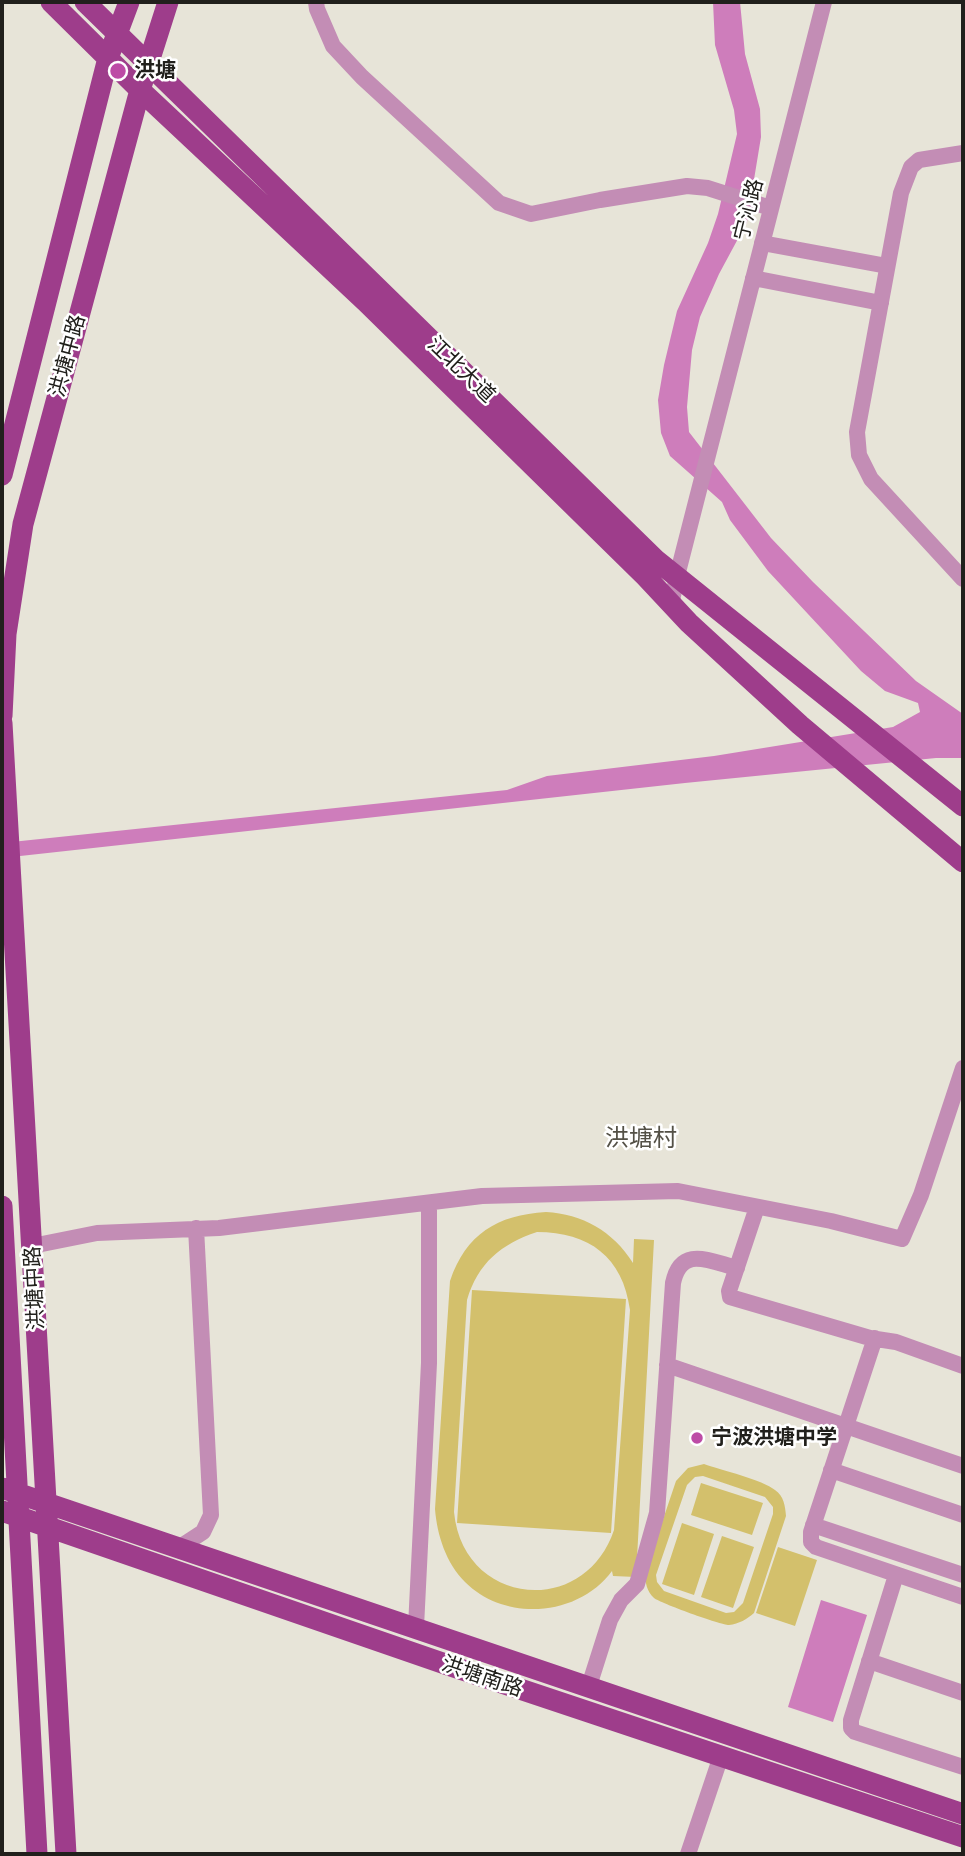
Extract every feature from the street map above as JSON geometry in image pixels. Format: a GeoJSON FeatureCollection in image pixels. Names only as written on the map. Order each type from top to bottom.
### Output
{"type":"FeatureCollection","features":[{"type":"Feature","properties":{"kind":"main road","name":"江北大道"},"geometry":{"type":"LineString","coordinates":[[51,2],[140,90],[375,311],[646,577],[671,606],[800,725],[963,862]]}},
{"type":"Feature","properties":{"kind":"main road","name":"江北大道"},"geometry":{"type":"LineString","coordinates":[[85,2],[656,560],[963,806]]}},
{"type":"Feature","properties":{"kind":"main road","name":"洪塘中路"},"geometry":{"type":"LineString","coordinates":[[3,467],[108,58],[129,2]]}},
{"type":"Feature","properties":{"kind":"main road","name":"洪塘中路"},"geometry":{"type":"LineString","coordinates":[[2,716],[6,634],[23,524],[140,90],[168,2]]}},
{"type":"Feature","properties":{"kind":"main road","name":"洪塘中路"},"geometry":{"type":"LineString","coordinates":[[2,723],[66,1854]]}},
{"type":"Feature","properties":{"kind":"main road","name":"洪塘中路"},"geometry":{"type":"LineString","coordinates":[[2,1206],[10,1513],[37,1854]]}},
{"type":"Feature","properties":{"kind":"main road","name":"洪塘南路"},"geometry":{"type":"LineString","coordinates":[[9,1491],[963,1814]]}},
{"type":"Feature","properties":{"kind":"main road","name":"洪塘南路"},"geometry":{"type":"LineString","coordinates":[[10,1513],[963,1837]]}},
{"type":"Feature","properties":{"kind":"street"},"geometry":{"type":"LineString","coordinates":[[316,2],[333,46],[362,77],[499,203],[531,214],[687,186],[708,188],[771,208]]}},
{"type":"Feature","properties":{"kind":"street","name":"宁沁路"},"geometry":{"type":"LineString","coordinates":[[671,606],[824,2]]}},
{"type":"Feature","properties":{"kind":"street"},"geometry":{"type":"LineString","coordinates":[[963,153],[919,160],[911,167],[901,193],[857,432],[859,455],[871,479],[963,579]]}},
{"type":"Feature","properties":{"kind":"street"},"geometry":{"type":"LineString","coordinates":[[762,243],[887,266]]}},
{"type":"Feature","properties":{"kind":"street"},"geometry":{"type":"LineString","coordinates":[[753,278],[881,303]]}},
{"type":"Feature","properties":{"kind":"street"},"geometry":{"type":"LineString","coordinates":[[32,1246],[97,1233],[196,1228],[482,1196],[678,1191],[831,1221],[902,1239],[921,1195],[963,1068]]}},
{"type":"Feature","properties":{"kind":"street"},"geometry":{"type":"LineString","coordinates":[[415,1627],[429,1363],[429,1203]]}},
{"type":"Feature","properties":{"kind":"street"},"geometry":{"type":"LineString","coordinates":[[757,1207],[729,1291],[730,1297],[895,1342],[963,1366]]}},
{"type":"Feature","properties":{"kind":"street"},"geometry":{"type":"LineString","coordinates":[[180,1547],[203,1532],[211,1515],[196,1228]]}},
{"type":"Feature","properties":{"kind":"street"},"geometry":{"type":"LineString","coordinates":[[589,1686],[610,1620],[621,1600],[637,1584],[653,1535],[676,1268],[685,1260],[699,1258],[737,1268]]}},
{"type":"Feature","properties":{"kind":"street"},"geometry":{"type":"LineString","coordinates":[[875,1338],[813,1525],[811,1542],[816,1547],[963,1597]]}},
{"type":"Feature","properties":{"kind":"street"},"geometry":{"type":"LineString","coordinates":[[667,1365],[963,1466]]}},
{"type":"Feature","properties":{"kind":"street"},"geometry":{"type":"LineString","coordinates":[[831,1470],[963,1515]]}},
{"type":"Feature","properties":{"kind":"street"},"geometry":{"type":"LineString","coordinates":[[813,1525],[963,1575]]}},
{"type":"Feature","properties":{"kind":"street"},"geometry":{"type":"LineString","coordinates":[[896,1575],[851,1720],[851,1728],[855,1732],[963,1767]]}},
{"type":"Feature","properties":{"kind":"street"},"geometry":{"type":"LineString","coordinates":[[869,1661],[963,1693]]}},
{"type":"Feature","properties":{"kind":"street"},"geometry":{"type":"LineString","coordinates":[[688,1854],[721,1756]]}},
{"type":"Feature","properties":{"kind":"shaded area"},"geometry":{"type":"Polygon","coordinates":[[[713,2],[740,2],[745,54],[760,109],[761,137],[747,222],[700,317],[692,350],[687,407],[689,432],[771,538],[813,582],[916,681],[963,714],[963,758],[936,758],[685,783],[2,858],[2,843],[507,790],[547,776],[714,756],[893,727],[920,712],[918,703],[885,691],[861,671],[768,571],[730,520],[722,502],[670,456],[661,433],[658,400],[677,311],[718,214],[737,134],[734,110],[715,45],[713,2]]]}},
{"type":"Feature","properties":{"kind":"shaded area"},"geometry":{"type":"Polygon","coordinates":[[[559,1213],[596,1226],[616,1242],[633,1263],[634,1239],[654,1240],[636,1577],[613,1576],[612,1571],[598,1586],[581,1597],[542,1609],[501,1604],[482,1595],[465,1582],[444,1548],[435,1509],[450,1281],[474,1239],[498,1223],[528,1214],[559,1213]],[[537,1232],[502,1249],[484,1265],[467,1300],[454,1512],[462,1543],[479,1567],[501,1582],[526,1590],[553,1588],[578,1578],[599,1559],[614,1530],[630,1310],[620,1275],[611,1262],[587,1243],[556,1233],[537,1232]]]}},
{"type":"Feature","properties":{"kind":"shaded area"},"geometry":{"type":"Polygon","coordinates":[[[472,1290],[626,1299],[611,1533],[457,1523],[472,1290]]]}},
{"type":"Feature","properties":{"kind":"shaded area"},"geometry":{"type":"Polygon","coordinates":[[[704,1464],[752,1479],[775,1490],[784,1502],[786,1516],[754,1613],[736,1624],[729,1625],[703,1618],[667,1604],[654,1598],[647,1587],[645,1573],[676,1481],[688,1468],[704,1464]],[[703,1476],[695,1477],[687,1485],[656,1575],[657,1582],[664,1591],[726,1613],[734,1612],[743,1603],[773,1514],[773,1507],[765,1497],[703,1476]]]}},
{"type":"Feature","properties":{"kind":"shaded area"},"geometry":{"type":"Polygon","coordinates":[[[701,1483],[763,1503],[752,1535],[691,1515],[701,1483]]]}},
{"type":"Feature","properties":{"kind":"shaded area"},"geometry":{"type":"Polygon","coordinates":[[[682,1523],[714,1534],[694,1595],[662,1584],[682,1523]]]}},
{"type":"Feature","properties":{"kind":"shaded area"},"geometry":{"type":"Polygon","coordinates":[[[722,1536],[754,1547],[733,1608],[701,1597],[722,1536]]]}},
{"type":"Feature","properties":{"kind":"shaded area"},"geometry":{"type":"Polygon","coordinates":[[[778,1547],[817,1560],[795,1626],[756,1613],[778,1547]]]}},
{"type":"Feature","properties":{"kind":"shaded area"},"geometry":{"type":"Polygon","coordinates":[[[821,1600],[867,1615],[833,1722],[788,1707],[821,1600]]]}},
{"type":"Feature","properties":{"kind":"place","name":"洪塘"},"geometry":{"type":"Point","coordinates":[118,71]}},
{"type":"Feature","properties":{"kind":"place","name":"宁波洪塘中学"},"geometry":{"type":"Point","coordinates":[697,1438]}},
{"type":"Feature","properties":{"kind":"district","name":"洪塘村"},"geometry":{"type":"Point","coordinates":[641,1139]}}]}
